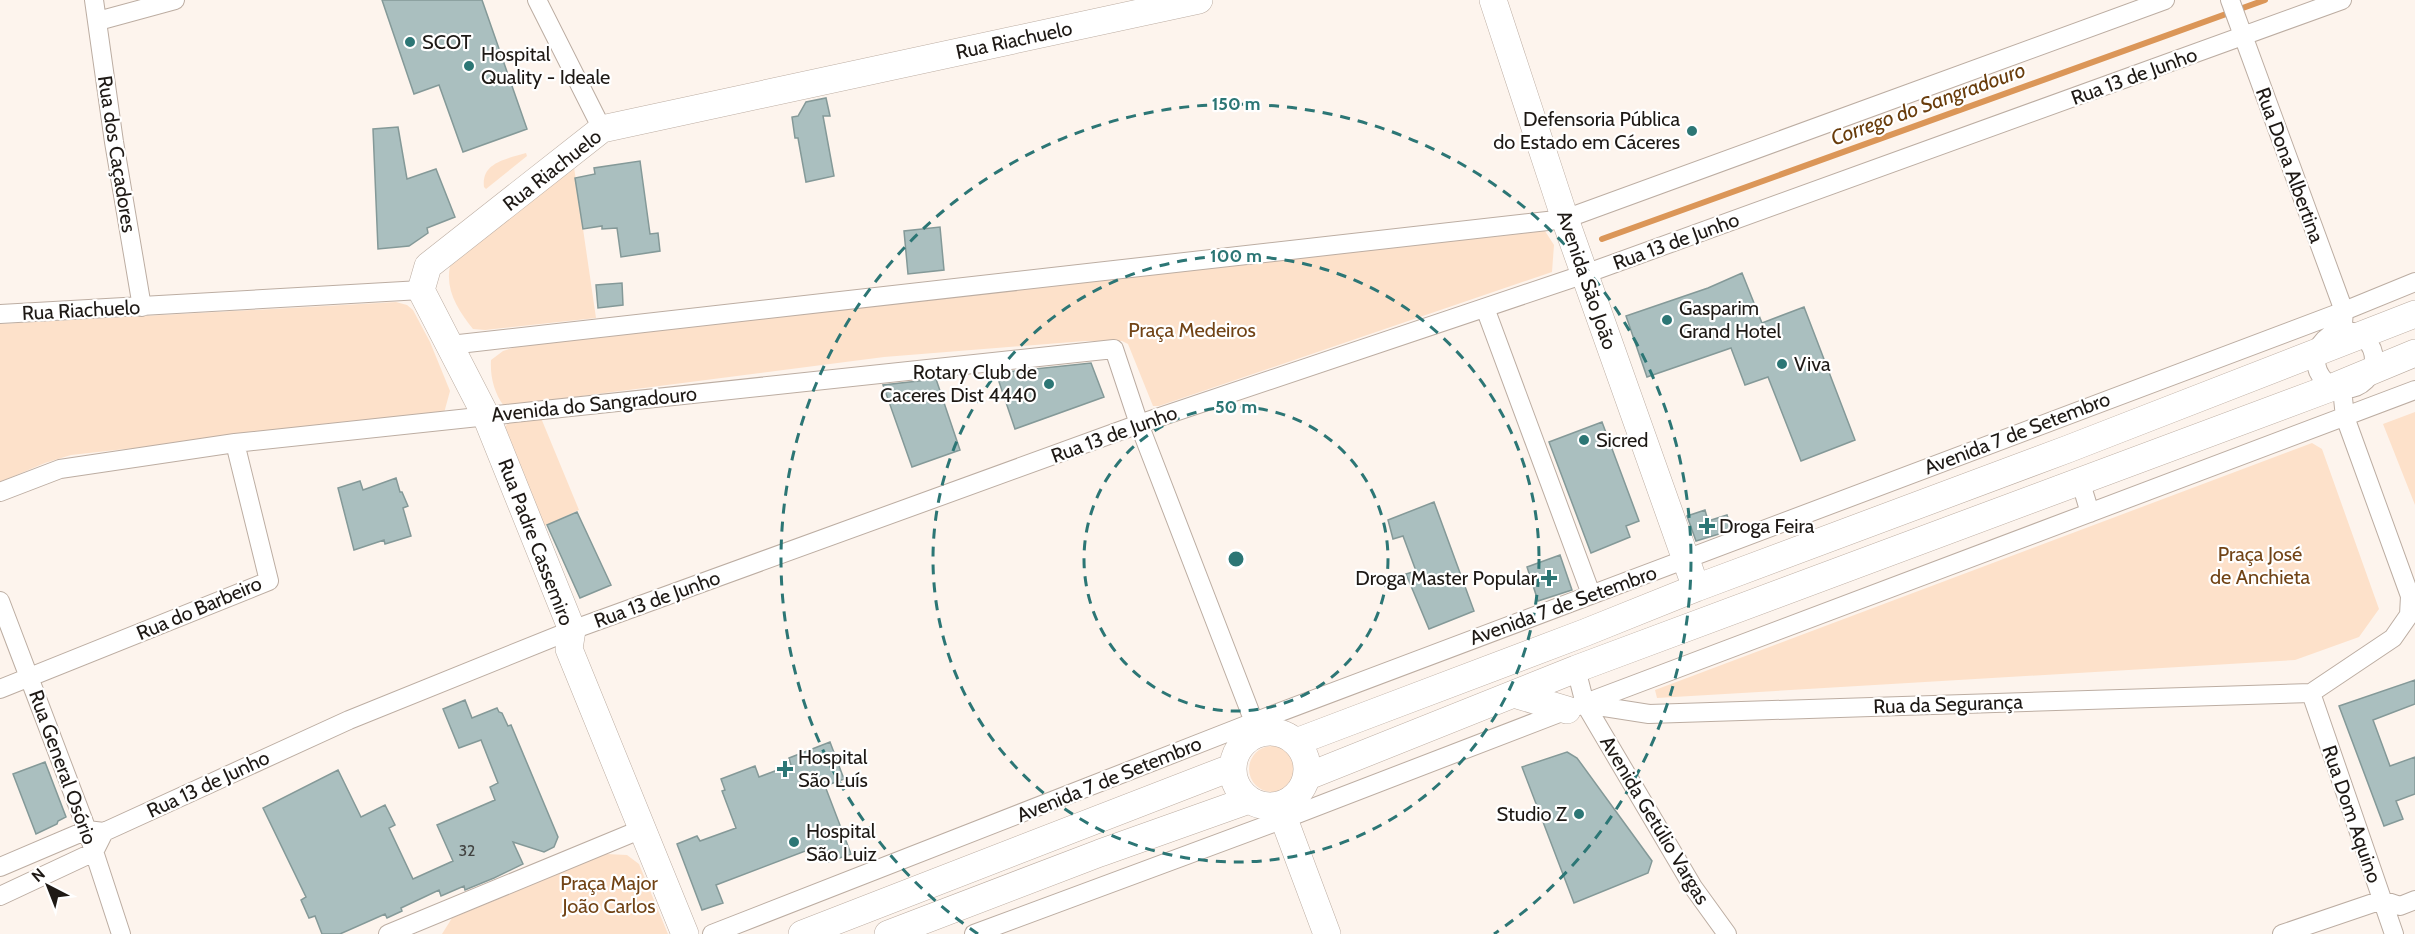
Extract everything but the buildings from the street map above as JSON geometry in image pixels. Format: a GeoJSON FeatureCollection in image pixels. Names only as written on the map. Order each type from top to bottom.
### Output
{"type":"FeatureCollection","features":[{"type":"Feature","properties":{"kind":"main road","name":"Avenida São João"},"geometry":{"type":"LineString","coordinates":[[1493,0],[1565,219],[1696,588]]}},
{"type":"Feature","properties":{"kind":"main road","name":"Rua Riachuelo"},"geometry":{"type":"LineString","coordinates":[[422,290],[428,266],[602,129],[1193,1]]}},
{"type":"Feature","properties":{"kind":"main road","name":"Rua Padre Cassemiro"},"geometry":{"type":"LineString","coordinates":[[422,290],[486,416],[572,630],[569,649],[685,934]]}},
{"type":"Feature","properties":{"kind":"main road","name":"Avenida 7 de Setembro"},"geometry":{"type":"LineString","coordinates":[[1296,742],[1696,588],[2068,449],[2317,352],[2351,333],[2415,314]]}},
{"type":"Feature","properties":{"kind":"main road"},"geometry":{"type":"LineString","coordinates":[[1306,777],[1576,669],[2080,480],[2338,388],[2372,370],[2415,353]]}},
{"type":"Feature","properties":{"kind":"main road"},"geometry":{"type":"LineString","coordinates":[[1576,669],[1574,651],[1584,633]]}},
{"type":"Feature","properties":{"kind":"main road"},"geometry":{"type":"LineString","coordinates":[[1514,694],[1576,707]]}},
{"type":"Feature","properties":{"kind":"main road"},"geometry":{"type":"LineString","coordinates":[[1257,728],[1280,733],[1296,742],[1305,758],[1306,777],[1302,788],[1284,811],[1249,800],[1240,791],[1235,780],[1233,767],[1236,756],[1257,728]]}},
{"type":"Feature","properties":{"kind":"main road","name":"Avenida 7 de Setembro"},"geometry":{"type":"LineString","coordinates":[[802,934],[1233,767]]}},
{"type":"Feature","properties":{"kind":"main road"},"geometry":{"type":"LineString","coordinates":[[888,934],[1100,853],[1249,800]]}},
{"type":"Feature","properties":{"kind":"main road"},"geometry":{"type":"LineString","coordinates":[[1284,811],[1327,934]]}},
{"type":"Feature","properties":{"kind":"street","name":"Rua dos Caçadores"},"geometry":{"type":"LineString","coordinates":[[94,0],[114,142],[142,307]]}},
{"type":"Feature","properties":{"kind":"street"},"geometry":{"type":"LineString","coordinates":[[98,21],[176,0]]}},
{"type":"Feature","properties":{"kind":"street"},"geometry":{"type":"LineString","coordinates":[[537,0],[602,129]]}},
{"type":"Feature","properties":{"kind":"street"},"geometry":{"type":"LineString","coordinates":[[450,345],[1565,219],[2165,0]]}},
{"type":"Feature","properties":{"kind":"street","name":"Rua Dona Albertina"},"geometry":{"type":"LineString","coordinates":[[2230,0],[2351,333]]}},
{"type":"Feature","properties":{"kind":"street","name":"Rua 13 de Junho"},"geometry":{"type":"LineString","coordinates":[[0,867],[96,831],[348,720],[572,630],[1139,424],[1585,274],[2342,0]]}},
{"type":"Feature","properties":{"kind":"street","name":"Avenida 7 de Setembro"},"geometry":{"type":"LineString","coordinates":[[712,934],[1257,728],[1591,594],[2344,311],[2415,282]]}},
{"type":"Feature","properties":{"kind":"street","name":"Rua Riachuelo"},"geometry":{"type":"LineString","coordinates":[[0,314],[422,290]]}},
{"type":"Feature","properties":{"kind":"street"},"geometry":{"type":"LineString","coordinates":[[1485,308],[1591,594]]}},
{"type":"Feature","properties":{"kind":"street"},"geometry":{"type":"LineString","coordinates":[[2351,333],[2370,346],[2374,362],[2372,370]]}},
{"type":"Feature","properties":{"kind":"street","name":"Avenida do Sangradouro"},"geometry":{"type":"LineString","coordinates":[[0,492],[60,469],[235,443],[1114,349],[1139,424]]}},
{"type":"Feature","properties":{"kind":"street"},"geometry":{"type":"LineString","coordinates":[[2312,693],[2393,638],[2409,615],[2410,596],[2345,417],[2338,388],[2320,376],[2317,369],[2317,352]]}},
{"type":"Feature","properties":{"kind":"street"},"geometry":{"type":"LineString","coordinates":[[977,934],[1284,811],[1576,707],[2415,390]]}},
{"type":"Feature","properties":{"kind":"street"},"geometry":{"type":"LineString","coordinates":[[2056,418],[2068,449]]}},
{"type":"Feature","properties":{"kind":"street"},"geometry":{"type":"LineString","coordinates":[[1139,424],[1257,728]]}},
{"type":"Feature","properties":{"kind":"street","name":"Rua do Barbeiro"},"geometry":{"type":"LineString","coordinates":[[0,689],[269,581],[235,443]]}},
{"type":"Feature","properties":{"kind":"street"},"geometry":{"type":"LineString","coordinates":[[2080,480],[2090,513]]}},
{"type":"Feature","properties":{"kind":"street","name":"Rua General Osório"},"geometry":{"type":"LineString","coordinates":[[0,601],[96,831]]}},
{"type":"Feature","properties":{"kind":"street","name":"Avenida Getúlio Vargas"},"geometry":{"type":"LineString","coordinates":[[1576,669],[1576,707],[1726,934]]}},
{"type":"Feature","properties":{"kind":"street","name":"Rua da Segurança"},"geometry":{"type":"LineString","coordinates":[[1576,707],[1649,714],[2312,693]]}},
{"type":"Feature","properties":{"kind":"street","name":"Rua Dom Aquino"},"geometry":{"type":"LineString","coordinates":[[2312,693],[2394,934]]}},
{"type":"Feature","properties":{"kind":"street"},"geometry":{"type":"LineString","coordinates":[[388,934],[422,928],[642,829]]}},
{"type":"Feature","properties":{"kind":"street"},"geometry":{"type":"LineString","coordinates":[[0,896],[94,852],[96,831]]}},
{"type":"Feature","properties":{"kind":"street","name":"Rua General Osório"},"geometry":{"type":"LineString","coordinates":[[94,852],[121,934]]}},
{"type":"Feature","properties":{"kind":"street"},"geometry":{"type":"LineString","coordinates":[[2282,934],[2382,900],[2400,906],[2415,900]]}},
{"type":"Feature","properties":{"kind":"green space"},"geometry":{"type":"Polygon","coordinates":[[[526,153],[527,156],[486,189],[484,187],[484,179],[491,167],[526,153]]]}},
{"type":"Feature","properties":{"kind":"green space"},"geometry":{"type":"Polygon","coordinates":[[[574,167],[596,318],[485,330],[473,329],[462,315],[451,291],[450,266],[574,167]]]}},
{"type":"Feature","properties":{"kind":"green space","name":"Praça Medeiros"},"geometry":{"type":"Polygon","coordinates":[[[1545,231],[1554,245],[1552,272],[1159,406],[1153,406],[1128,344],[1122,341],[1085,341],[884,357],[504,406],[495,390],[491,372],[491,360],[503,351],[528,343],[1545,231]]]}},
{"type":"Feature","properties":{"kind":"green space"},"geometry":{"type":"Polygon","coordinates":[[[396,302],[407,305],[413,310],[430,342],[450,391],[442,414],[71,455],[0,482],[0,324],[396,302]]]}},
{"type":"Feature","properties":{"kind":"green space"},"geometry":{"type":"Polygon","coordinates":[[[2415,412],[2415,505],[2383,424],[2415,412]]]}},
{"type":"Feature","properties":{"kind":"green space"},"geometry":{"type":"Polygon","coordinates":[[[541,418],[579,510],[540,528],[503,429],[509,422],[541,418]]]}},
{"type":"Feature","properties":{"kind":"green space","name":"Praça José de Anchieta"},"geometry":{"type":"Polygon","coordinates":[[[2312,443],[2322,449],[2379,609],[2359,637],[2295,660],[1657,698],[1655,690],[2312,443]]]}},
{"type":"Feature","properties":{"kind":"green space"},"geometry":{"type":"Polygon","coordinates":[[[1272,746],[1288,753],[1295,769],[1288,785],[1272,792],[1256,785],[1249,769],[1256,753],[1272,746]]]}},
{"type":"Feature","properties":{"kind":"green space","name":"Praça Major João Carlos"},"geometry":{"type":"Polygon","coordinates":[[[606,854],[627,855],[639,864],[668,934],[442,934],[452,918],[606,854]]]}},
{"type":"Feature","properties":{"kind":"waterway","name":"Corrego do Sangradouro"},"geometry":{"type":"LineString","coordinates":[[1602,239],[2265,0]]}},
{"type":"Feature","properties":{"kind":"place","name":"SCOT"},"geometry":{"type":"Point","coordinates":[410,42]}},
{"type":"Feature","properties":{"kind":"place","name":"Hospital Quality - Ideale"},"geometry":{"type":"Point","coordinates":[469,66]}},
{"type":"Feature","properties":{"kind":"place","name":"Defensoria Pública do Estado em Cáceres"},"geometry":{"type":"Point","coordinates":[1692,131]}},
{"type":"Feature","properties":{"kind":"place","name":"Gasparim Grand Hotel"},"geometry":{"type":"Point","coordinates":[1667,320]}},
{"type":"Feature","properties":{"kind":"place","name":"Viva"},"geometry":{"type":"Point","coordinates":[1782,364]}},
{"type":"Feature","properties":{"kind":"place","name":"Rotary Club de Caceres Dist 4440"},"geometry":{"type":"Point","coordinates":[1049,384]}},
{"type":"Feature","properties":{"kind":"place","name":"Sicred"},"geometry":{"type":"Point","coordinates":[1584,440]}},
{"type":"Feature","properties":{"kind":"place","name":"Droga Feira"},"geometry":{"type":"Point","coordinates":[1707,526]}},
{"type":"Feature","properties":{"kind":"place","name":"Droga Master Popular"},"geometry":{"type":"Point","coordinates":[1549,578]}},
{"type":"Feature","properties":{"kind":"place","name":"Hospital São Luís"},"geometry":{"type":"Point","coordinates":[785,769]}},
{"type":"Feature","properties":{"kind":"place","name":"Studio Z"},"geometry":{"type":"Point","coordinates":[1579,814]}},
{"type":"Feature","properties":{"kind":"place","name":"Hospital São Luiz"},"geometry":{"type":"Point","coordinates":[794,842]}}]}
